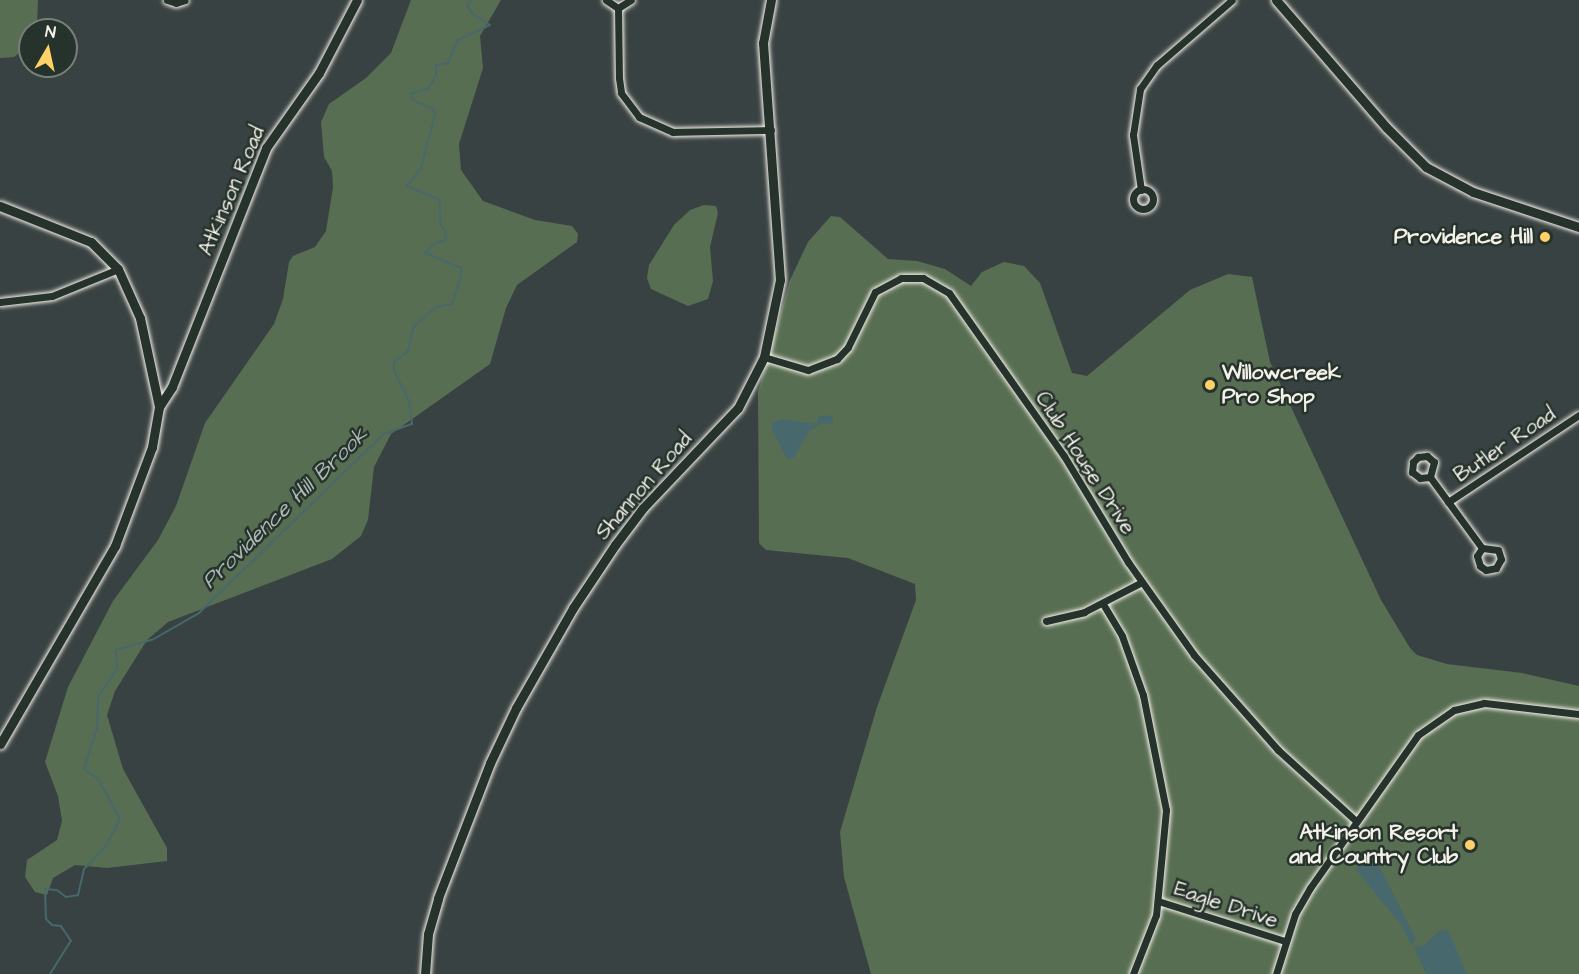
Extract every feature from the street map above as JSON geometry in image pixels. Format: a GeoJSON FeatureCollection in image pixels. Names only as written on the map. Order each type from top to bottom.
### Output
{"type":"FeatureCollection","features":[{"type":"Feature","properties":{"kind":"street"},"geometry":{"type":"LineString","coordinates":[[167,0],[176,3],[185,0]]}},
{"type":"Feature","properties":{"kind":"street","name":"Atkinson Road"},"geometry":{"type":"LineString","coordinates":[[159,407],[172,387],[266,148],[319,73],[357,0]]}},
{"type":"Feature","properties":{"kind":"street"},"geometry":{"type":"LineString","coordinates":[[606,0],[618,8]]}},
{"type":"Feature","properties":{"kind":"street"},"geometry":{"type":"LineString","coordinates":[[618,8],[631,0]]}},
{"type":"Feature","properties":{"kind":"street","name":"Shannon Road"},"geometry":{"type":"LineString","coordinates":[[425,974],[428,934],[438,898],[489,763],[516,708],[573,608],[615,545],[644,508],[738,408],[764,357],[780,280],[763,43],[771,0]]}},
{"type":"Feature","properties":{"kind":"street"},"geometry":{"type":"LineString","coordinates":[[1141,190],[1133,135],[1140,89],[1156,65],[1233,0]]}},
{"type":"Feature","properties":{"kind":"street"},"geometry":{"type":"LineString","coordinates":[[1276,0],[1387,128],[1426,167],[1473,192],[1579,227]]}},
{"type":"Feature","properties":{"kind":"street"},"geometry":{"type":"LineString","coordinates":[[618,8],[621,93],[639,117],[673,132],[771,130]]}},
{"type":"Feature","properties":{"kind":"street"},"geometry":{"type":"LineString","coordinates":[[0,206],[91,242],[118,269],[140,318],[159,407],[152,447],[115,546],[0,744]]}},
{"type":"Feature","properties":{"kind":"street"},"geometry":{"type":"LineString","coordinates":[[0,302],[52,296],[118,269]]}},
{"type":"Feature","properties":{"kind":"street","name":"Club House Drive"},"geometry":{"type":"LineString","coordinates":[[764,357],[792,368],[824,366],[848,347],[866,304],[887,283],[915,278],[936,284],[958,305],[1064,456],[1142,582],[1187,647],[1278,750],[1356,821]]}},
{"type":"Feature","properties":{"kind":"street","name":"Butler Road"},"geometry":{"type":"LineString","coordinates":[[1448,502],[1579,415]]}},
{"type":"Feature","properties":{"kind":"street"},"geometry":{"type":"LineString","coordinates":[[1430,477],[1482,548]]}},
{"type":"Feature","properties":{"kind":"street"},"geometry":{"type":"LineString","coordinates":[[1046,621],[1104,604],[1142,582]]}},
{"type":"Feature","properties":{"kind":"street"},"geometry":{"type":"LineString","coordinates":[[1104,604],[1122,636],[1143,695],[1165,800],[1158,901],[1133,974]]}},
{"type":"Feature","properties":{"kind":"street"},"geometry":{"type":"LineString","coordinates":[[1276,974],[1285,941],[1310,888],[1418,735],[1454,710],[1498,703],[1579,714]]}},
{"type":"Feature","properties":{"kind":"street","name":"Eagle Drive"},"geometry":{"type":"LineString","coordinates":[[1158,901],[1285,941]]}},
{"type":"Feature","properties":{"kind":"green space"},"geometry":{"type":"Polygon","coordinates":[[[0,0],[38,0],[37,18],[18,18],[18,54],[14,57],[0,58],[0,0]]]}},
{"type":"Feature","properties":{"kind":"green space"},"geometry":{"type":"Polygon","coordinates":[[[411,0],[501,0],[480,36],[483,68],[459,144],[461,170],[483,201],[535,220],[572,226],[578,234],[577,242],[517,285],[506,308],[490,364],[391,434],[374,467],[368,520],[361,536],[332,559],[168,622],[147,640],[115,691],[107,715],[123,769],[167,848],[167,861],[107,868],[75,865],[53,878],[47,895],[35,892],[25,877],[27,860],[57,840],[62,821],[58,796],[45,762],[68,687],[113,601],[158,540],[176,506],[205,423],[274,324],[283,299],[289,262],[293,256],[315,247],[326,231],[333,187],[332,171],[324,157],[321,122],[329,104],[366,78],[391,53],[411,0]]]}},
{"type":"Feature","properties":{"kind":"green space"},"geometry":{"type":"Polygon","coordinates":[[[704,205],[716,206],[718,213],[710,247],[713,281],[708,299],[688,306],[651,289],[647,278],[649,265],[674,225],[690,210],[704,205]]]}},
{"type":"Feature","properties":{"kind":"green space"},"geometry":{"type":"Polygon","coordinates":[[[831,216],[840,217],[888,259],[917,261],[945,269],[971,286],[982,272],[1004,262],[1024,266],[1040,283],[1072,373],[1087,376],[1190,290],[1228,274],[1252,277],[1270,362],[1381,600],[1410,648],[1417,655],[1447,664],[1522,673],[1579,686],[1579,974],[871,974],[844,877],[840,832],[877,707],[916,600],[915,584],[848,558],[766,550],[759,543],[758,392],[790,280],[808,242],[831,216]]]}},
{"type":"Feature","properties":{"kind":"water"},"geometry":{"type":"Polygon","coordinates":[[[832,415],[833,424],[823,423],[809,431],[794,458],[787,459],[772,430],[772,423],[781,419],[817,424],[818,417],[832,415]]]}},
{"type":"Feature","properties":{"kind":"water"},"geometry":{"type":"Polygon","coordinates":[[[1372,852],[1416,939],[1411,945],[1402,926],[1357,871],[1357,861],[1372,852]]]}},
{"type":"Feature","properties":{"kind":"water"},"geometry":{"type":"Polygon","coordinates":[[[1448,930],[1467,974],[1426,974],[1414,947],[1423,946],[1439,931],[1448,930]]]}},
{"type":"Feature","properties":{"kind":"waterway","name":"Providence Hill Brook"},"geometry":{"type":"LineString","coordinates":[[50,974],[71,941],[61,926],[52,925],[46,919],[45,889],[57,890],[66,897],[78,895],[84,869],[106,846],[120,819],[98,779],[84,769],[97,728],[98,697],[117,669],[116,650],[152,640],[199,613],[384,434],[412,424],[409,401],[394,370],[394,362],[408,351],[414,326],[436,307],[452,304],[461,277],[461,268],[425,253],[433,244],[445,240],[446,233],[440,223],[440,200],[407,186],[421,168],[435,114],[433,109],[413,100],[411,93],[428,89],[436,76],[436,65],[448,63],[458,40],[490,25],[473,14],[467,6],[472,0]]}},
{"type":"Feature","properties":{"kind":"place","name":"Providence Hill"},"geometry":{"type":"Point","coordinates":[1545,237]}},
{"type":"Feature","properties":{"kind":"place","name":"Willowcreek Pro Shop"},"geometry":{"type":"Point","coordinates":[1210,385]}},
{"type":"Feature","properties":{"kind":"place","name":"Atkinson Resort and Country Club"},"geometry":{"type":"Point","coordinates":[1470,845]}}]}
